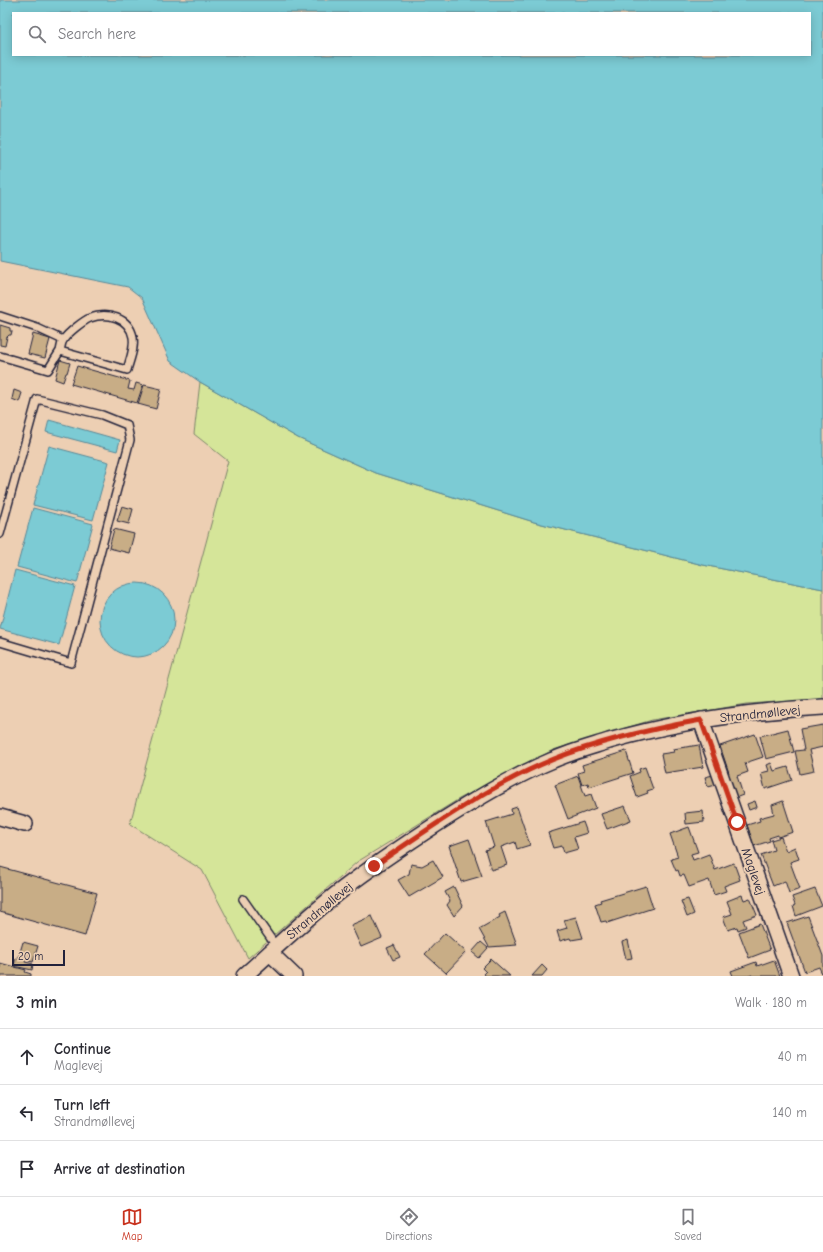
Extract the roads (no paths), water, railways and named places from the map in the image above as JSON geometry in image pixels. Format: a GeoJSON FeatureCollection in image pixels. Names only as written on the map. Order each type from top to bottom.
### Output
{"type":"FeatureCollection","features":[{"type":"Feature","properties":{"kind":"street","name":"Strandmøllevej"},"geometry":{"type":"LineString","coordinates":[[244,976],[341,890],[374,866],[498,786],[525,772],[573,752],[633,734],[667,726],[760,712],[823,707]]}},
{"type":"Feature","properties":{"kind":"street","name":"Maglevej"},"geometry":{"type":"LineString","coordinates":[[701,720],[791,976]]}},
{"type":"Feature","properties":{"kind":"street"},"geometry":{"type":"LineString","coordinates":[[0,817],[25,824]]}},
{"type":"Feature","properties":{"kind":"street"},"geometry":{"type":"LineString","coordinates":[[273,950],[294,976]]}},
{"type":"Feature","properties":{"kind":"lane"},"geometry":{"type":"LineString","coordinates":[[0,316],[37,328],[63,340]]}},
{"type":"Feature","properties":{"kind":"lane"},"geometry":{"type":"LineString","coordinates":[[0,356],[48,370],[60,351],[63,340],[89,318],[113,316],[122,320],[131,330],[133,348],[127,370],[60,351]]}},
{"type":"Feature","properties":{"kind":"lane"},"geometry":{"type":"LineString","coordinates":[[0,534],[37,399],[102,415],[126,425],[130,440],[71,663],[0,642]]}},
{"type":"Feature","properties":{"kind":"lane"},"geometry":{"type":"LineString","coordinates":[[243,899],[273,950]]}},
{"type":"Feature","properties":{"kind":"water"},"geometry":{"type":"Polygon","coordinates":[[[0,0],[823,0],[823,589],[703,565],[534,522],[376,473],[298,438],[200,382],[170,361],[142,298],[128,287],[0,261],[0,0]]]}},
{"type":"Feature","properties":{"kind":"water"},"geometry":{"type":"Polygon","coordinates":[[[49,420],[120,440],[117,451],[46,432],[49,420]]]}},
{"type":"Feature","properties":{"kind":"water"},"geometry":{"type":"Polygon","coordinates":[[[49,446],[109,462],[93,520],[33,505],[49,446]]]}},
{"type":"Feature","properties":{"kind":"water"},"geometry":{"type":"Polygon","coordinates":[[[33,508],[93,524],[77,583],[17,567],[33,508]]]}},
{"type":"Feature","properties":{"kind":"water"},"geometry":{"type":"Polygon","coordinates":[[[15,570],[75,586],[59,645],[0,629],[15,570]]]}},
{"type":"Feature","properties":{"kind":"water"},"geometry":{"type":"Polygon","coordinates":[[[130,583],[144,583],[158,589],[168,599],[174,613],[174,627],[168,641],[158,651],[144,657],[130,657],[116,651],[106,641],[100,627],[100,613],[106,599],[116,589],[130,583]]]}}]}
